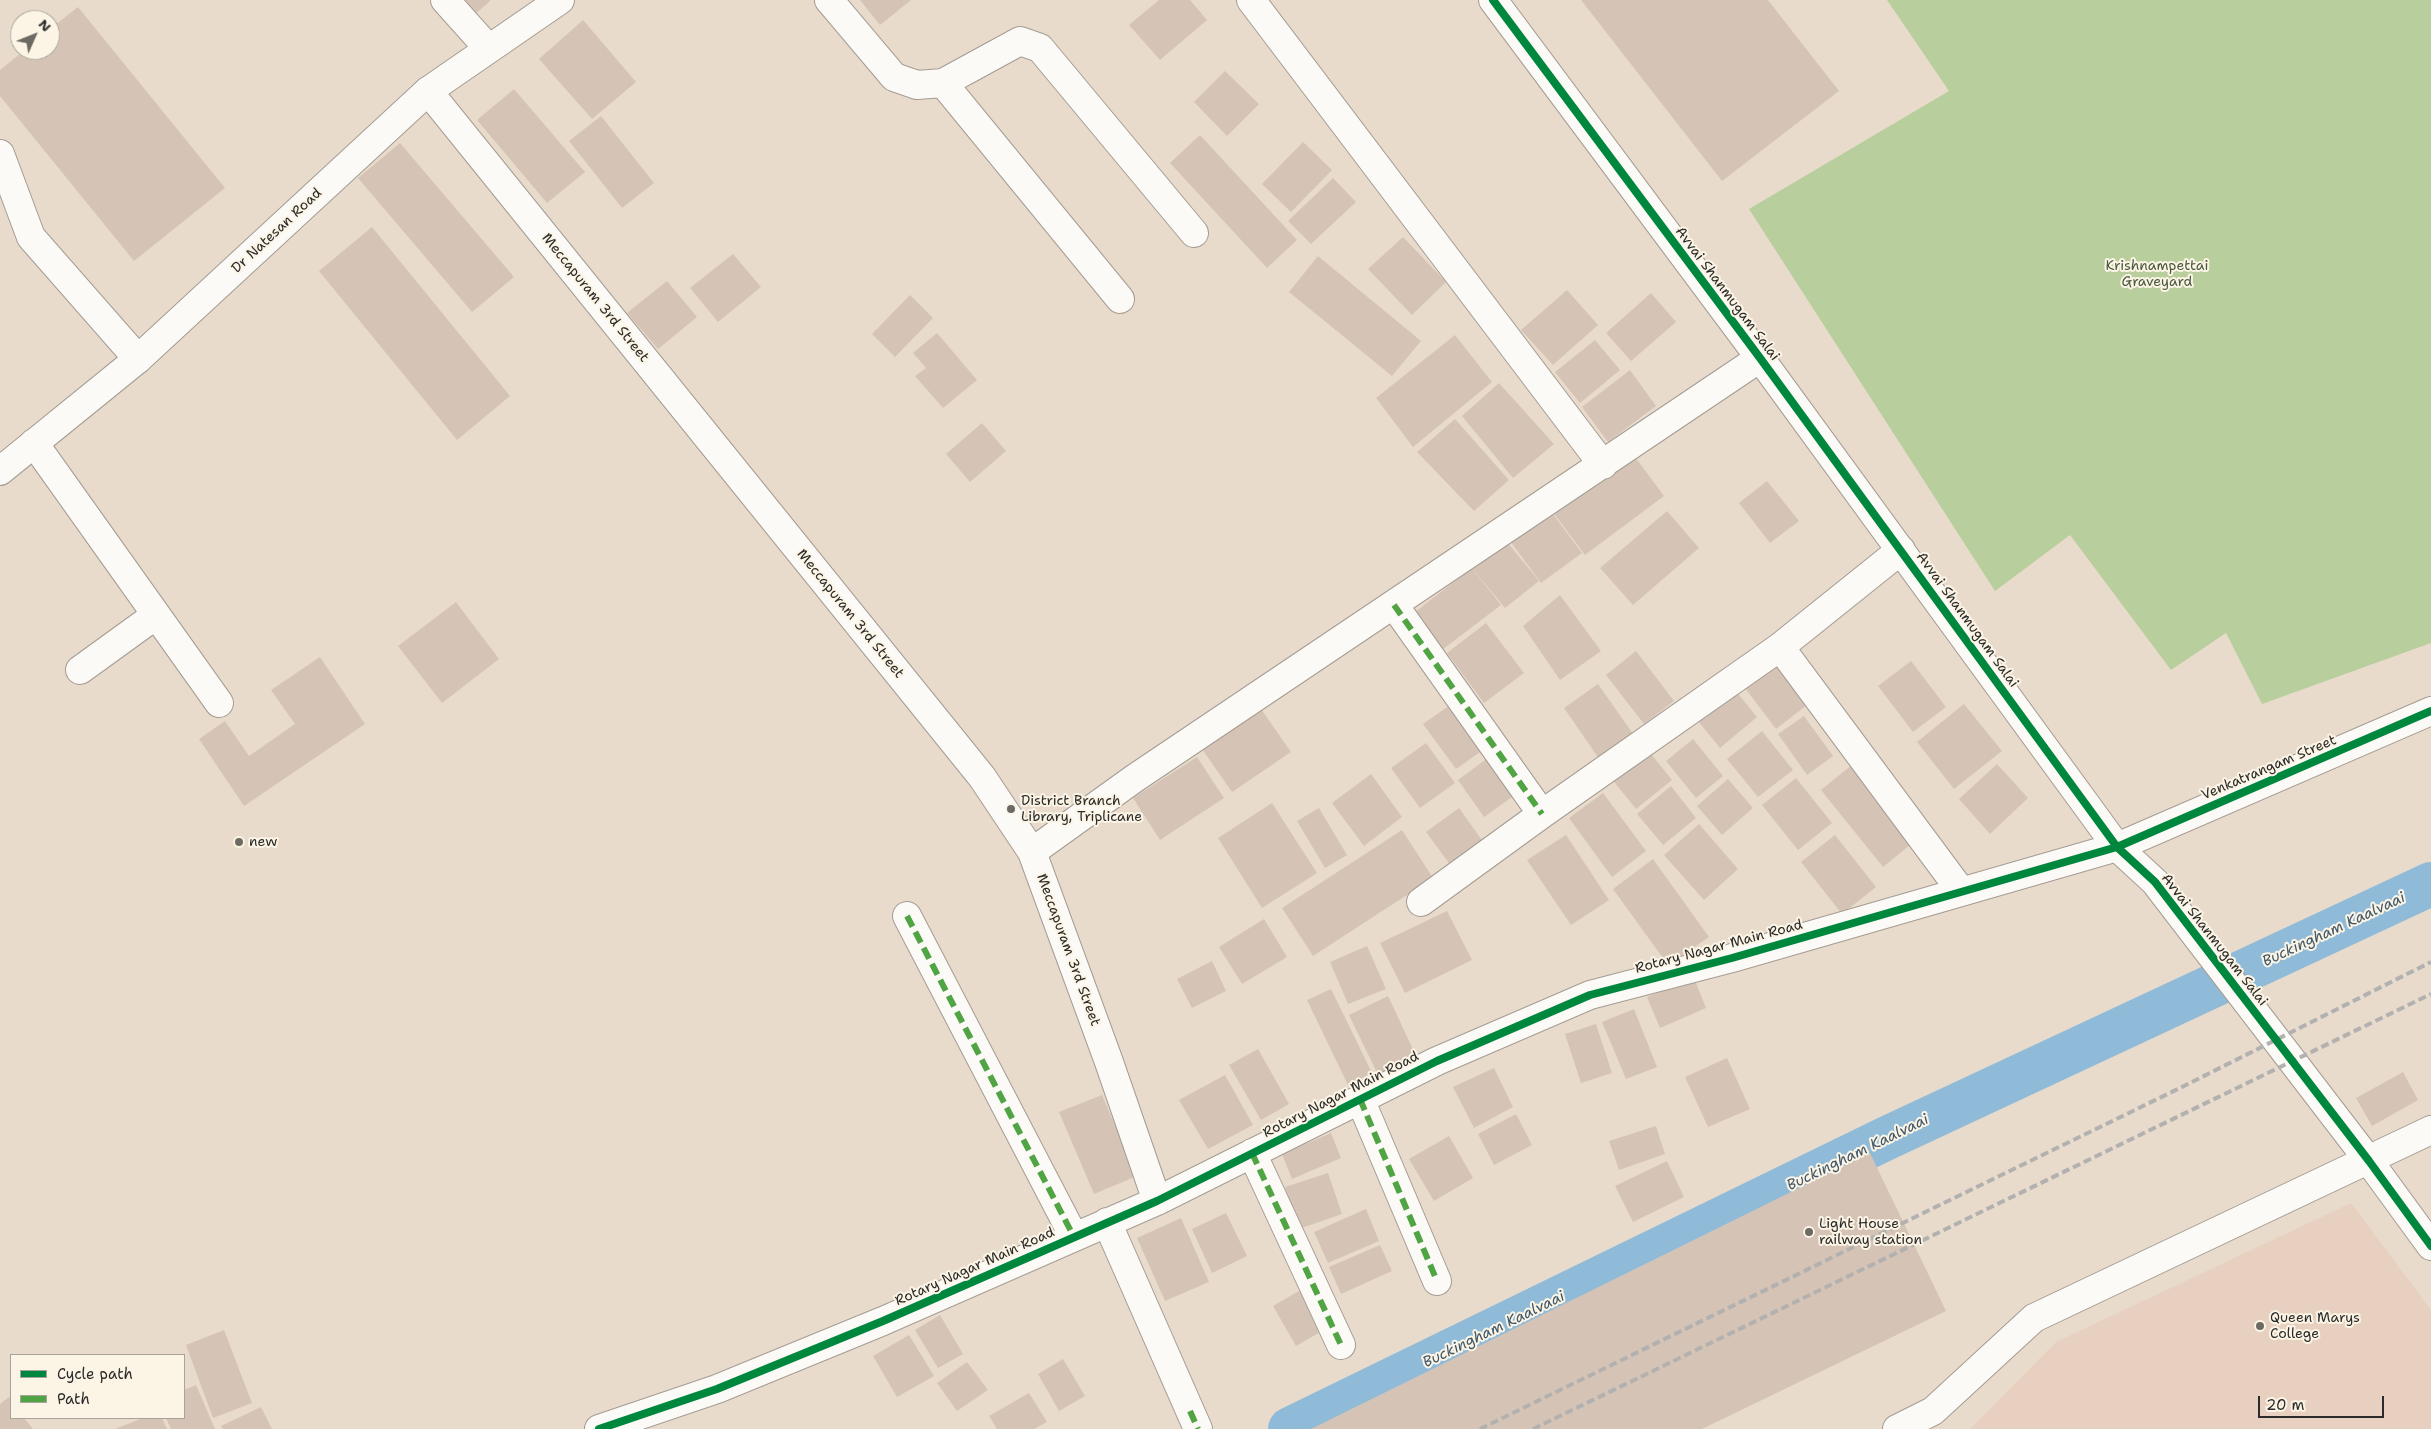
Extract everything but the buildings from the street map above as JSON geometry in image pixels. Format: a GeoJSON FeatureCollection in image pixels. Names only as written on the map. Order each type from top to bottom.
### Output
{"type":"FeatureCollection","features":[{"type":"Feature","properties":{"kind":"street"},"geometry":{"type":"LineString","coordinates":[[445,0],[488,48]]}},
{"type":"Feature","properties":{"kind":"street","name":"Dr Natesan Road"},"geometry":{"type":"LineString","coordinates":[[0,471],[138,359],[428,91],[560,0]]}},
{"type":"Feature","properties":{"kind":"street"},"geometry":{"type":"LineString","coordinates":[[829,0],[894,77],[917,85],[943,83],[1020,41],[1040,48],[1194,233]]}},
{"type":"Feature","properties":{"kind":"street"},"geometry":{"type":"LineString","coordinates":[[1251,0],[1603,465]]}},
{"type":"Feature","properties":{"kind":"street","name":"Avvai Shanmugam Salai"},"geometry":{"type":"LineString","coordinates":[[1493,0],[1760,358],[2117,847],[2155,882],[2369,1161],[2431,1246]]}},
{"type":"Feature","properties":{"kind":"street"},"geometry":{"type":"LineString","coordinates":[[943,83],[1120,299]]}},
{"type":"Feature","properties":{"kind":"street","name":"Meccapuram 3rd Street"},"geometry":{"type":"LineString","coordinates":[[428,91],[982,777],[1032,852],[1110,1062],[1157,1201]]}},
{"type":"Feature","properties":{"kind":"street"},"geometry":{"type":"LineString","coordinates":[[0,154],[31,237],[138,359]]}},
{"type":"Feature","properties":{"kind":"street"},"geometry":{"type":"LineString","coordinates":[[1032,852],[1135,778],[1760,358]]}},
{"type":"Feature","properties":{"kind":"street"},"geometry":{"type":"LineString","coordinates":[[34,443],[219,703]]}},
{"type":"Feature","properties":{"kind":"street"},"geometry":{"type":"LineString","coordinates":[[1422,902],[1542,814],[1780,647],[1901,550]]}},
{"type":"Feature","properties":{"kind":"street"},"geometry":{"type":"LineString","coordinates":[[1394,604],[1542,814]]}},
{"type":"Feature","properties":{"kind":"street"},"geometry":{"type":"LineString","coordinates":[[80,670],[156,615]]}},
{"type":"Feature","properties":{"kind":"street"},"geometry":{"type":"LineString","coordinates":[[1780,647],[1962,891]]}},
{"type":"Feature","properties":{"kind":"street","name":"Venkatrangam Street"},"geometry":{"type":"LineString","coordinates":[[2117,847],[2431,711]]}},
{"type":"Feature","properties":{"kind":"street","name":"Rotary Nagar Main Road"},"geometry":{"type":"LineString","coordinates":[[599,1429],[726,1385],[883,1322],[1157,1201],[1437,1060],[1590,995],[1732,958],[2117,847]]}},
{"type":"Feature","properties":{"kind":"street"},"geometry":{"type":"LineString","coordinates":[[907,916],[1074,1237]]}},
{"type":"Feature","properties":{"kind":"street"},"geometry":{"type":"LineString","coordinates":[[1360,1099],[1437,1281]]}},
{"type":"Feature","properties":{"kind":"street"},"geometry":{"type":"LineString","coordinates":[[1897,1429],[1933,1411],[2034,1318],[2431,1130]]}},
{"type":"Feature","properties":{"kind":"street"},"geometry":{"type":"LineString","coordinates":[[1252,1153],[1341,1345]]}},
{"type":"Feature","properties":{"kind":"street"},"geometry":{"type":"LineString","coordinates":[[1107,1222],[1194,1420]]}},
{"type":"Feature","properties":{"kind":"shaded area","name":"Queen Marys College"},"geometry":{"type":"Polygon","coordinates":[[[2351,1203],[2431,1310],[2431,1429],[1970,1429],[2056,1342],[2351,1203]]]}},
{"type":"Feature","properties":{"kind":"green space","name":"Krishnampettai Graveyard"},"geometry":{"type":"Polygon","coordinates":[[[1887,0],[2431,0],[2431,643],[2262,704],[2226,633],[2171,670],[2070,535],[1995,591],[1749,209],[1949,91],[1887,0]]]}},
{"type":"Feature","properties":{"kind":"waterway","name":"Buckingham Kaalvaai"},"geometry":{"type":"LineString","coordinates":[[1290,1429],[1887,1138],[2431,884]]}},
{"type":"Feature","properties":{"kind":"railway"},"geometry":{"type":"LineString","coordinates":[[1480,1429],[2180,1088],[2431,962]]}},
{"type":"Feature","properties":{"kind":"railway"},"geometry":{"type":"LineString","coordinates":[[1533,1429],[2431,994]]}},
{"type":"Feature","properties":{"kind":"marked path"},"geometry":{"type":"LineString","coordinates":[[1394,605],[1542,814]]}},
{"type":"Feature","properties":{"kind":"marked path"},"geometry":{"type":"LineString","coordinates":[[907,916],[1074,1237]]}},
{"type":"Feature","properties":{"kind":"marked path"},"geometry":{"type":"LineString","coordinates":[[1360,1099],[1437,1281]]}},
{"type":"Feature","properties":{"kind":"marked path"},"geometry":{"type":"LineString","coordinates":[[1252,1153],[1341,1345]]}},
{"type":"Feature","properties":{"kind":"marked path"},"geometry":{"type":"LineString","coordinates":[[1190,1411],[1198,1429]]}},
{"type":"Feature","properties":{"kind":"cycle path"},"geometry":{"type":"LineString","coordinates":[[1493,0],[1760,358],[2117,847],[2155,882],[2369,1161],[2431,1246]]}},
{"type":"Feature","properties":{"kind":"cycle path"},"geometry":{"type":"LineString","coordinates":[[599,1429],[717,1389],[883,1321],[1157,1201],[1437,1061],[1590,995],[1732,958],[2117,847],[2431,711]]}},
{"type":"Feature","properties":{"kind":"place","name":"District Branch Library, Triplicane"},"geometry":{"type":"Point","coordinates":[1011,809]}},
{"type":"Feature","properties":{"kind":"place","name":"new"},"geometry":{"type":"Point","coordinates":[239,842]}},
{"type":"Feature","properties":{"kind":"place","name":"Light House railway station"},"geometry":{"type":"Point","coordinates":[1809,1232]}},
{"type":"Feature","properties":{"kind":"place","name":"Queen Marys College"},"geometry":{"type":"Point","coordinates":[2260,1326]}}]}
